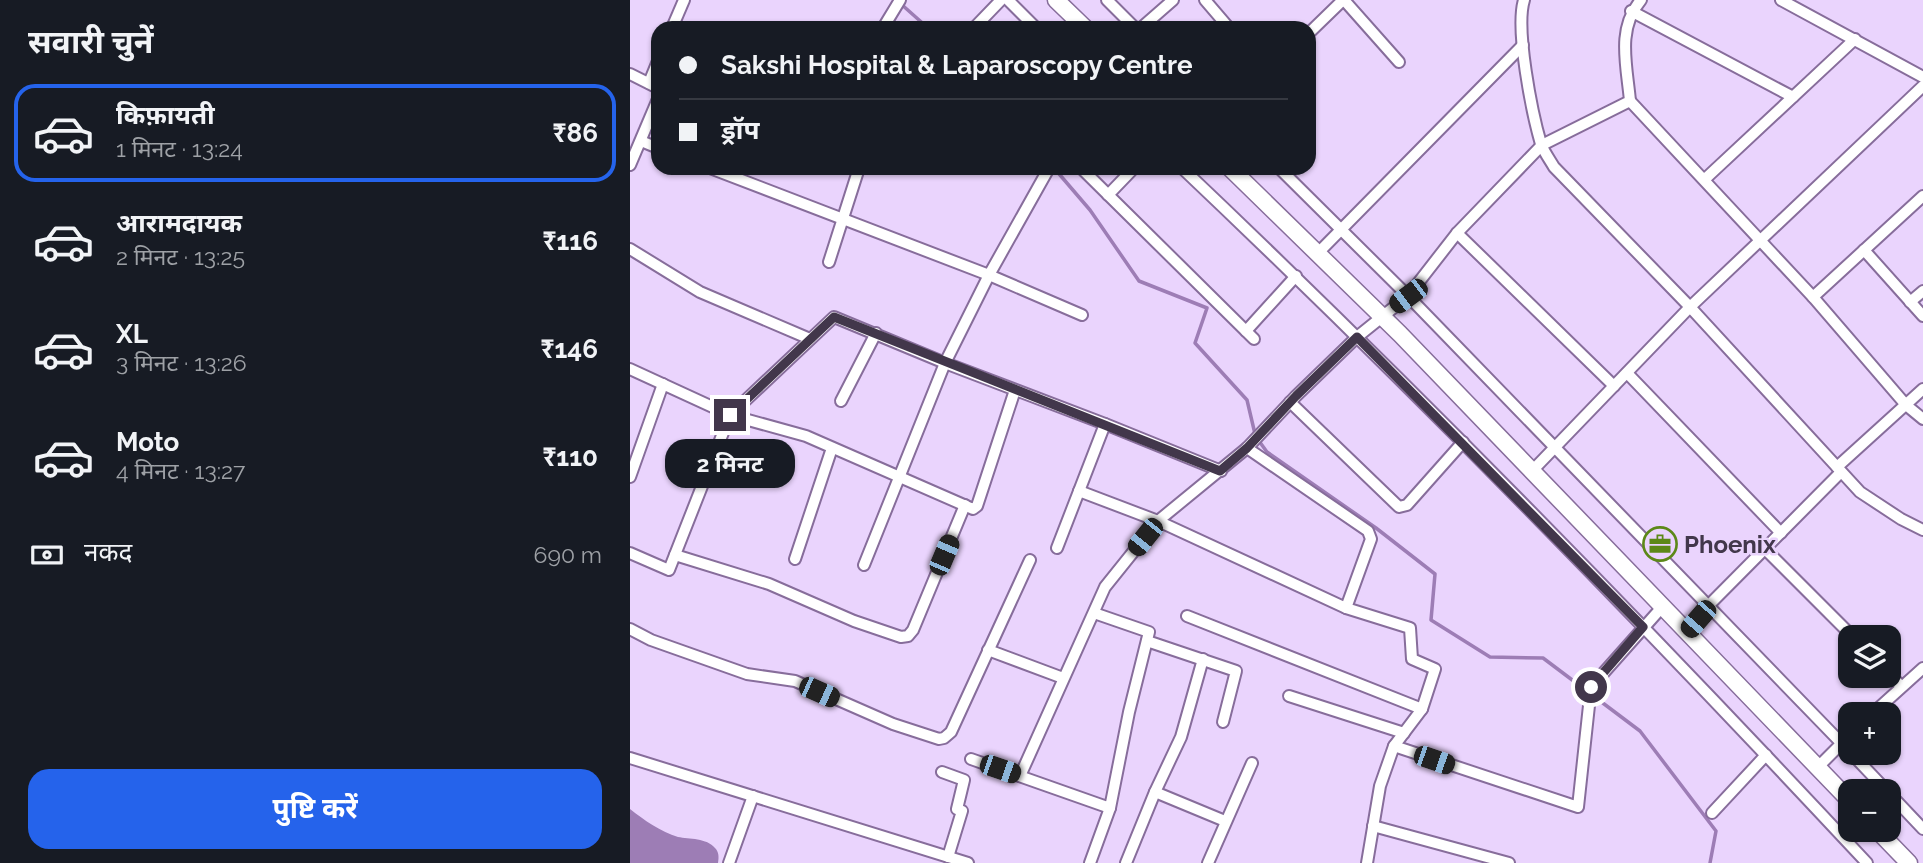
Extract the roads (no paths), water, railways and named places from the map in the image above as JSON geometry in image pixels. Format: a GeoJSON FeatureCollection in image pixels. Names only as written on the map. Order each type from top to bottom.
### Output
{"type":"FeatureCollection","features":[{"type":"Feature","properties":{"kind":"main road"},"geometry":{"type":"LineString","coordinates":[[1056,0],[1078,21]]}},
{"type":"Feature","properties":{"kind":"main road"},"geometry":{"type":"LineString","coordinates":[[1237,175],[1381,316],[1838,790]]}},
{"type":"Feature","properties":{"kind":"main road"},"geometry":{"type":"LineString","coordinates":[[1889,842],[1909,863]]}},
{"type":"Feature","properties":{"kind":"street"},"geometry":{"type":"LineString","coordinates":[[675,21],[684,0]]}},
{"type":"Feature","properties":{"kind":"street"},"geometry":{"type":"LineString","coordinates":[[887,21],[900,0]]}},
{"type":"Feature","properties":{"kind":"street"},"geometry":{"type":"LineString","coordinates":[[981,21],[1001,0]]}},
{"type":"Feature","properties":{"kind":"street"},"geometry":{"type":"LineString","coordinates":[[1008,0],[1029,21]]}},
{"type":"Feature","properties":{"kind":"street"},"geometry":{"type":"LineString","coordinates":[[1107,0],[1128,21]]}},
{"type":"Feature","properties":{"kind":"street"},"geometry":{"type":"LineString","coordinates":[[1149,21],[1172,0]]}},
{"type":"Feature","properties":{"kind":"street"},"geometry":{"type":"LineString","coordinates":[[1205,0],[1223,21]]}},
{"type":"Feature","properties":{"kind":"street"},"geometry":{"type":"LineString","coordinates":[[1316,26],[1343,0],[1399,62]]}},
{"type":"Feature","properties":{"kind":"street"},"geometry":{"type":"LineString","coordinates":[[1524,0],[1520,24],[1523,45],[1542,145],[1554,167],[1690,307],[1860,492],[1923,530]]}},
{"type":"Feature","properties":{"kind":"street"},"geometry":{"type":"LineString","coordinates":[[1640,0],[1631,11],[1626,24],[1630,101],[1813,297],[1906,405],[1923,419]]}},
{"type":"Feature","properties":{"kind":"street"},"geometry":{"type":"LineString","coordinates":[[1781,0],[1923,77]]}},
{"type":"Feature","properties":{"kind":"street"},"geometry":{"type":"LineString","coordinates":[[1631,11],[1793,97]]}},
{"type":"Feature","properties":{"kind":"street"},"geometry":{"type":"LineString","coordinates":[[1705,179],[1855,39]]}},
{"type":"Feature","properties":{"kind":"street"},"geometry":{"type":"LineString","coordinates":[[1317,254],[1523,45]]}},
{"type":"Feature","properties":{"kind":"street"},"geometry":{"type":"LineString","coordinates":[[630,74],[651,84]]}},
{"type":"Feature","properties":{"kind":"street"},"geometry":{"type":"LineString","coordinates":[[1532,471],[1690,307],[1923,86]]}},
{"type":"Feature","properties":{"kind":"street"},"geometry":{"type":"LineString","coordinates":[[1020,776],[1105,587],[1158,521],[1247,448],[1357,337],[1408,296],[1457,233],[1542,145],[1630,101]]}},
{"type":"Feature","properties":{"kind":"street"},"geometry":{"type":"LineString","coordinates":[[630,165],[651,116]]}},
{"type":"Feature","properties":{"kind":"street"},"geometry":{"type":"LineString","coordinates":[[641,141],[651,145]]}},
{"type":"Feature","properties":{"kind":"street"},"geometry":{"type":"LineString","coordinates":[[728,175],[989,275],[1082,315]]}},
{"type":"Feature","properties":{"kind":"street"},"geometry":{"type":"LineString","coordinates":[[829,262],[857,175]]}},
{"type":"Feature","properties":{"kind":"street"},"geometry":{"type":"LineString","coordinates":[[864,565],[945,363],[989,275],[1044,175]]}},
{"type":"Feature","properties":{"kind":"street"},"geometry":{"type":"LineString","coordinates":[[1088,175],[1250,335],[1296,276]]}},
{"type":"Feature","properties":{"kind":"street"},"geometry":{"type":"LineString","coordinates":[[1108,195],[1127,175]]}},
{"type":"Feature","properties":{"kind":"street"},"geometry":{"type":"LineString","coordinates":[[1189,175],[1296,276],[1463,442],[1867,863]]}},
{"type":"Feature","properties":{"kind":"street"},"geometry":{"type":"LineString","coordinates":[[1286,175],[1838,736]]}},
{"type":"Feature","properties":{"kind":"street"},"geometry":{"type":"LineString","coordinates":[[1813,297],[1923,197]]}},
{"type":"Feature","properties":{"kind":"street"},"geometry":{"type":"LineString","coordinates":[[1457,233],[1614,386]]}},
{"type":"Feature","properties":{"kind":"street"},"geometry":{"type":"LineString","coordinates":[[630,248],[693,288],[810,339]]}},
{"type":"Feature","properties":{"kind":"street"},"geometry":{"type":"LineString","coordinates":[[1864,250],[1923,317]]}},
{"type":"Feature","properties":{"kind":"street"},"geometry":{"type":"LineString","coordinates":[[1910,302],[1923,291]]}},
{"type":"Feature","properties":{"kind":"street"},"geometry":{"type":"LineString","coordinates":[[630,553],[669,570],[730,415],[834,317],[1220,471]]}},
{"type":"Feature","properties":{"kind":"street"},"geometry":{"type":"LineString","coordinates":[[841,401],[876,333]]}},
{"type":"Feature","properties":{"kind":"street"},"geometry":{"type":"LineString","coordinates":[[630,369],[730,415],[806,436],[973,509],[977,506],[1015,390]]}},
{"type":"Feature","properties":{"kind":"street"},"geometry":{"type":"LineString","coordinates":[[1627,373],[1781,533]]}},
{"type":"Feature","properties":{"kind":"street"},"geometry":{"type":"LineString","coordinates":[[630,477],[663,384]]}},
{"type":"Feature","properties":{"kind":"street"},"geometry":{"type":"LineString","coordinates":[[1687,632],[1839,469],[1923,389]]}},
{"type":"Feature","properties":{"kind":"street"},"geometry":{"type":"LineString","coordinates":[[1290,402],[1399,507],[1407,505],[1463,442]]}},
{"type":"Feature","properties":{"kind":"street"},"geometry":{"type":"LineString","coordinates":[[1057,548],[1105,424]]}},
{"type":"Feature","properties":{"kind":"street"},"geometry":{"type":"LineString","coordinates":[[796,559],[832,447]]}},
{"type":"Feature","properties":{"kind":"street"},"geometry":{"type":"LineString","coordinates":[[1247,448],[1368,531],[1371,538],[1346,608]]}},
{"type":"Feature","properties":{"kind":"street"},"geometry":{"type":"LineString","coordinates":[[1079,491],[1158,521],[1346,608],[1410,628],[1412,659],[1435,670],[1422,709],[1394,746],[1380,786],[1367,863]]}},
{"type":"Feature","properties":{"kind":"street"},"geometry":{"type":"LineString","coordinates":[[676,555],[769,584],[901,638],[908,636],[913,630],[965,505]]}},
{"type":"Feature","properties":{"kind":"street"},"geometry":{"type":"LineString","coordinates":[[1765,549],[1841,625]]}},
{"type":"Feature","properties":{"kind":"street"},"geometry":{"type":"LineString","coordinates":[[630,629],[651,640],[747,674],[795,681],[893,724],[939,739],[951,732],[1030,560]]}},
{"type":"Feature","properties":{"kind":"street"},"geometry":{"type":"LineString","coordinates":[[1394,746],[1578,807],[1591,687],[1663,606]]}},
{"type":"Feature","properties":{"kind":"street"},"geometry":{"type":"LineString","coordinates":[[1090,863],[1110,808],[1129,712],[1149,632],[1094,613]]}},
{"type":"Feature","properties":{"kind":"street"},"geometry":{"type":"LineString","coordinates":[[1187,616],[1422,709]]}},
{"type":"Feature","properties":{"kind":"street"},"geometry":{"type":"LineString","coordinates":[[1147,641],[1236,671],[1223,722]]}},
{"type":"Feature","properties":{"kind":"street"},"geometry":{"type":"LineString","coordinates":[[988,650],[1063,678]]}},
{"type":"Feature","properties":{"kind":"street"},"geometry":{"type":"LineString","coordinates":[[1126,863],[1181,737],[1203,659]]}},
{"type":"Feature","properties":{"kind":"street"},"geometry":{"type":"LineString","coordinates":[[1901,686],[1923,668]]}},
{"type":"Feature","properties":{"kind":"street"},"geometry":{"type":"LineString","coordinates":[[1884,702],[1899,688]]}},
{"type":"Feature","properties":{"kind":"street"},"geometry":{"type":"LineString","coordinates":[[1289,696],[1404,733]]}},
{"type":"Feature","properties":{"kind":"street"},"geometry":{"type":"LineString","coordinates":[[1817,768],[1838,753]]}},
{"type":"Feature","properties":{"kind":"street"},"geometry":{"type":"LineString","coordinates":[[1712,813],[1766,755]]}},
{"type":"Feature","properties":{"kind":"street"},"geometry":{"type":"LineString","coordinates":[[630,758],[968,863]]}},
{"type":"Feature","properties":{"kind":"street"},"geometry":{"type":"LineString","coordinates":[[971,759],[1110,808]]}},
{"type":"Feature","properties":{"kind":"street"},"geometry":{"type":"LineString","coordinates":[[1208,863],[1252,763]]}},
{"type":"Feature","properties":{"kind":"street"},"geometry":{"type":"LineString","coordinates":[[1865,765],[1877,779]]}},
{"type":"Feature","properties":{"kind":"street"},"geometry":{"type":"LineString","coordinates":[[942,772],[964,780],[957,809],[962,811],[948,857]]}},
{"type":"Feature","properties":{"kind":"street"},"geometry":{"type":"LineString","coordinates":[[1155,792],[1225,821]]}},
{"type":"Feature","properties":{"kind":"street"},"geometry":{"type":"LineString","coordinates":[[729,863],[753,796]]}},
{"type":"Feature","properties":{"kind":"street"},"geometry":{"type":"LineString","coordinates":[[1901,805],[1923,828]]}},
{"type":"Feature","properties":{"kind":"street"},"geometry":{"type":"LineString","coordinates":[[1373,826],[1508,863]]}},
{"type":"Feature","properties":{"kind":"waterway"},"geometry":{"type":"LineString","coordinates":[[901,4],[920,21]]}},
{"type":"Feature","properties":{"kind":"waterway"},"geometry":{"type":"LineString","coordinates":[[1060,175],[1090,210],[1139,281],[1207,308],[1195,343],[1247,400],[1255,434]]}},
{"type":"Feature","properties":{"kind":"waterway"},"geometry":{"type":"LineString","coordinates":[[1259,441],[1267,452],[1376,528],[1435,574],[1431,620],[1490,657],[1543,658],[1640,731],[1716,831],[1710,863]]}},
{"type":"Feature","properties":{"kind":"place","name":"Phoenix"},"geometry":{"type":"Point","coordinates":[1660,544]}}]}
